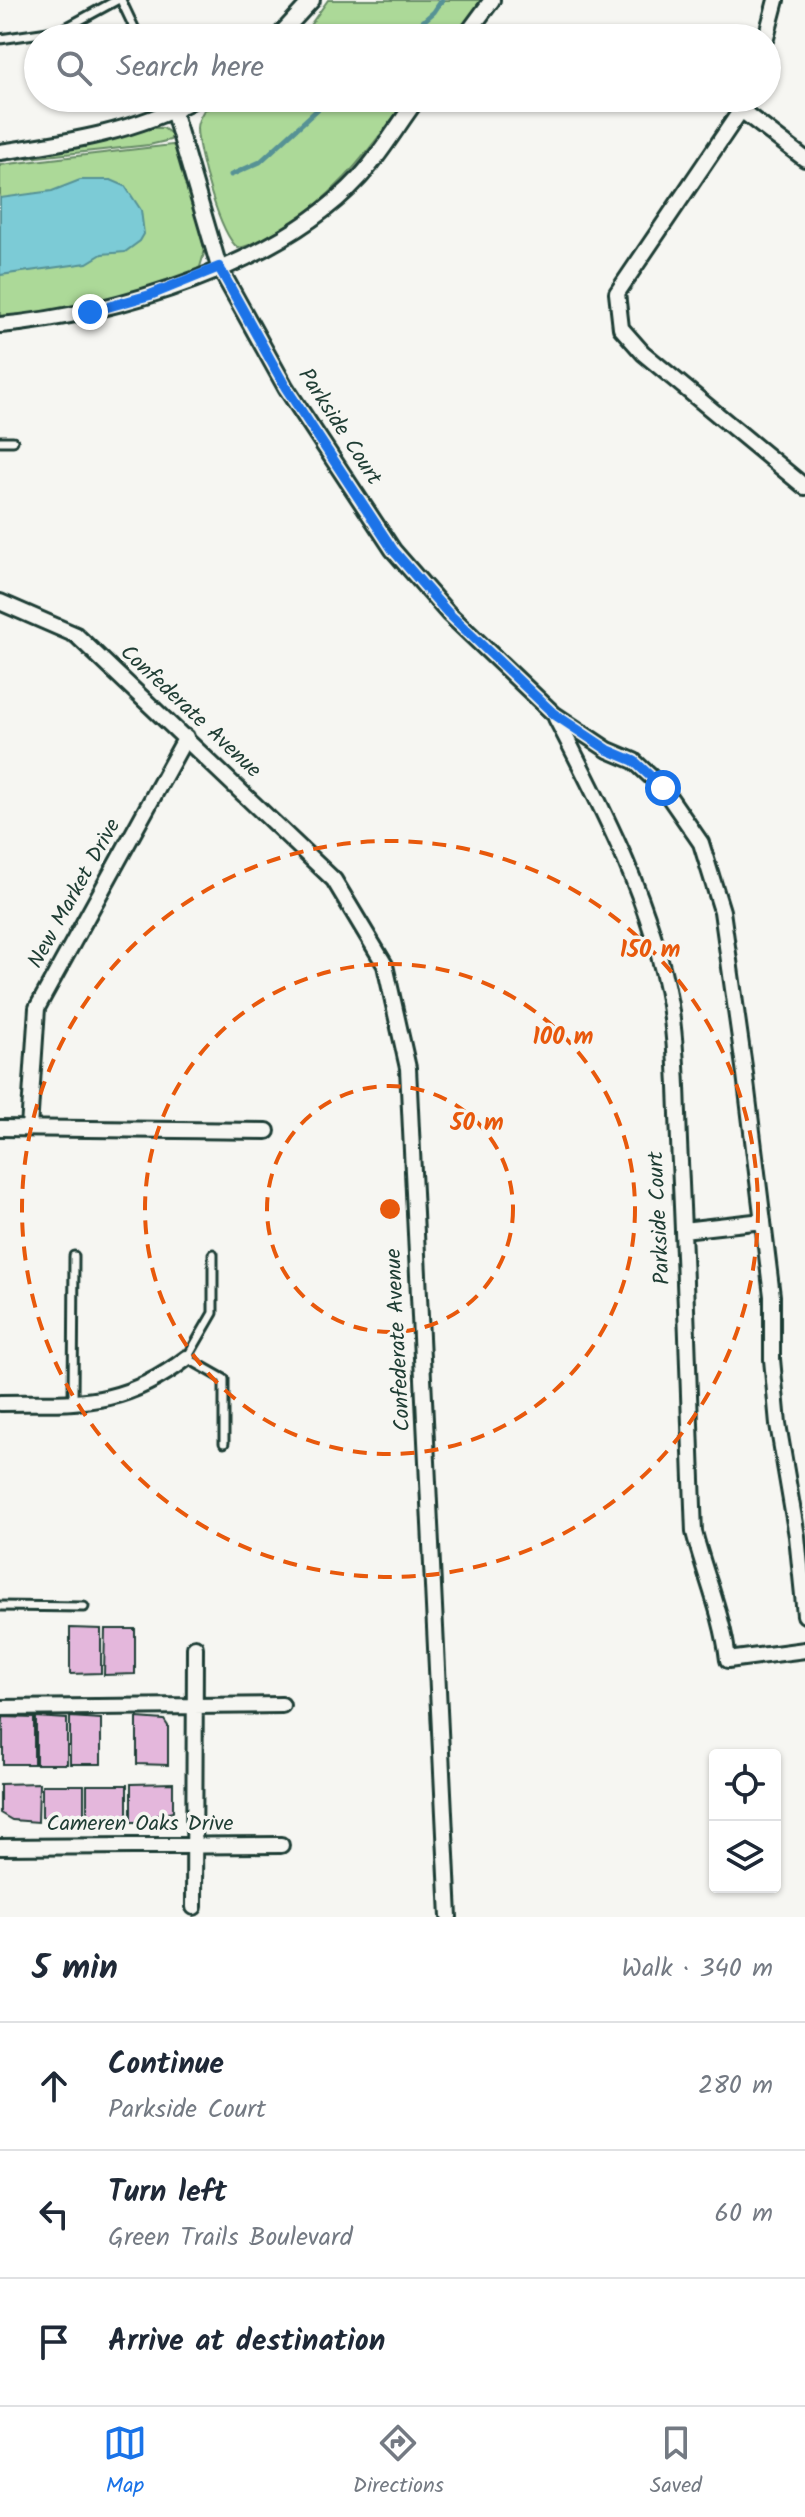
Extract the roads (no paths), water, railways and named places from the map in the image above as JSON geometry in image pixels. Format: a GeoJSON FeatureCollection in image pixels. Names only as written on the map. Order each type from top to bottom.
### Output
{"type":"FeatureCollection","features":[{"type":"Feature","properties":{"kind":"street"},"geometry":{"type":"LineString","coordinates":[[290,24],[312,0]]}},
{"type":"Feature","properties":{"kind":"street"},"geometry":{"type":"LineString","coordinates":[[474,24],[492,0]]}},
{"type":"Feature","properties":{"kind":"street"},"geometry":{"type":"LineString","coordinates":[[770,24],[776,0]]}},
{"type":"Feature","properties":{"kind":"street"},"geometry":{"type":"LineString","coordinates":[[0,152],[95,137],[152,112]]}},
{"type":"Feature","properties":{"kind":"street","name":"Parkside Court"},"geometry":{"type":"LineString","coordinates":[[172,112],[219,267],[286,388],[393,550],[448,613],[554,714],[608,750],[634,761],[663,788],[701,843],[722,911],[772,1296],[776,1398],[797,1536],[805,1615]]}},
{"type":"Feature","properties":{"kind":"street"},"geometry":{"type":"LineString","coordinates":[[0,325],[90,312],[150,295],[264,249],[321,211],[360,176],[408,112]]}},
{"type":"Feature","properties":{"kind":"street"},"geometry":{"type":"LineString","coordinates":[[738,112],[617,293],[621,328],[643,353],[805,487]]}},
{"type":"Feature","properties":{"kind":"street"},"geometry":{"type":"LineString","coordinates":[[752,112],[805,159]]}},
{"type":"Feature","properties":{"kind":"street","name":"Confederate Avenue"},"geometry":{"type":"LineString","coordinates":[[0,602],[76,635],[186,737],[334,880],[385,965],[408,1068],[449,1917]]}},
{"type":"Feature","properties":{"kind":"street","name":"Parkside Court"},"geometry":{"type":"LineString","coordinates":[[554,714],[610,830],[649,925],[661,968],[673,1035],[694,1532],[725,1633],[728,1660],[805,1650]]}},
{"type":"Feature","properties":{"kind":"street","name":"New Market Drive"},"geometry":{"type":"LineString","coordinates":[[29,1128],[37,1008],[186,737]]}},
{"type":"Feature","properties":{"kind":"street"},"geometry":{"type":"LineString","coordinates":[[0,1128],[267,1131]]}},
{"type":"Feature","properties":{"kind":"street"},"geometry":{"type":"LineString","coordinates":[[683,1230],[763,1221]]}},
{"type":"Feature","properties":{"kind":"street"},"geometry":{"type":"LineString","coordinates":[[0,1403],[98,1402],[138,1389],[187,1358]]}},
{"type":"Feature","properties":{"kind":"street"},"geometry":{"type":"LineString","coordinates":[[194,1907],[195,1647]]}},
{"type":"Feature","properties":{"kind":"street"},"geometry":{"type":"LineString","coordinates":[[0,1708],[282,1705]]}},
{"type":"Feature","properties":{"kind":"street","name":"Cameren Oaks Drive"},"geometry":{"type":"LineString","coordinates":[[0,1847],[281,1845]]}},
{"type":"Feature","properties":{"kind":"lane"},"geometry":{"type":"LineString","coordinates":[[73,24],[119,0],[132,24]]}},
{"type":"Feature","properties":{"kind":"lane"},"geometry":{"type":"LineString","coordinates":[[0,39],[24,36]]}},
{"type":"Feature","properties":{"kind":"lane"},"geometry":{"type":"LineString","coordinates":[[0,441],[13,441]]}},
{"type":"Feature","properties":{"kind":"lane"},"geometry":{"type":"LineString","coordinates":[[213,1254],[213,1313],[187,1358],[224,1379],[224,1443]]}},
{"type":"Feature","properties":{"kind":"lane"},"geometry":{"type":"LineString","coordinates":[[73,1402],[74,1256]]}},
{"type":"Feature","properties":{"kind":"lane"},"geometry":{"type":"LineString","coordinates":[[0,1606],[84,1607]]}},
{"type":"Feature","properties":{"kind":"water"},"geometry":{"type":"Polygon","coordinates":[[[80,180],[111,180],[125,186],[141,210],[144,234],[140,241],[125,252],[102,254],[87,263],[0,275],[0,198],[52,191],[80,180]]]}},
{"type":"Feature","properties":{"kind":"waterway"},"geometry":{"type":"LineString","coordinates":[[420,24],[442,0]]}},
{"type":"Feature","properties":{"kind":"waterway"},"geometry":{"type":"LineString","coordinates":[[231,175],[260,162],[315,112]]}}]}
